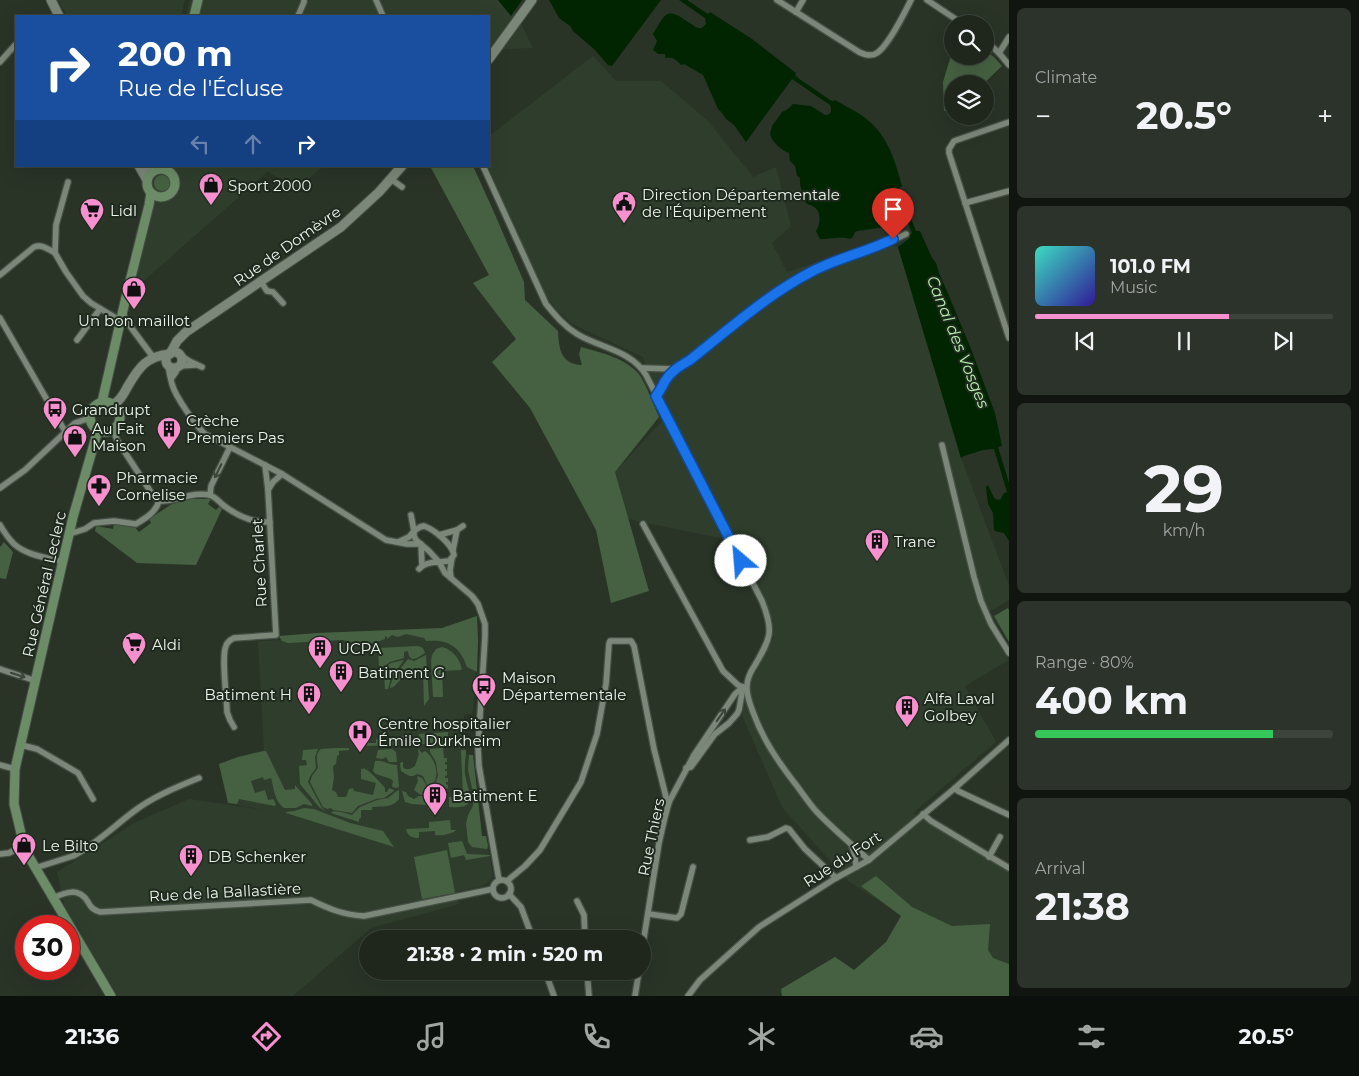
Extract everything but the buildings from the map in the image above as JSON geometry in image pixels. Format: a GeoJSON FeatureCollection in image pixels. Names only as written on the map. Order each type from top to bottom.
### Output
{"type":"FeatureCollection","features":[{"type":"Feature","properties":{"kind":"main road"},"geometry":{"type":"LineString","coordinates":[[192,15],[194,0]]}},
{"type":"Feature","properties":{"kind":"main road"},"geometry":{"type":"LineString","coordinates":[[192,15],[198,0]]}},
{"type":"Feature","properties":{"kind":"main road"},"geometry":{"type":"LineString","coordinates":[[144,226],[155,207],[174,188],[175,179],[172,170],[155,168],[148,176],[147,185],[154,196],[164,197]]}},
{"type":"Feature","properties":{"kind":"main road"},"geometry":{"type":"LineString","coordinates":[[102,402],[151,193]]}},
{"type":"Feature","properties":{"kind":"main road"},"geometry":{"type":"LineString","coordinates":[[102,402],[114,404],[120,417],[119,422],[113,429],[108,431],[98,430],[92,425],[90,418],[90,412],[93,407],[102,402]]}},
{"type":"Feature","properties":{"kind":"main road","name":"Rue Général Leclerc"},"geometry":{"type":"LineString","coordinates":[[98,430],[62,562],[20,745],[15,769],[14,804],[25,850],[111,996]]}},
{"type":"Feature","properties":{"kind":"street"},"geometry":{"type":"LineString","coordinates":[[51,0],[58,15]]}},
{"type":"Feature","properties":{"kind":"street"},"geometry":{"type":"LineString","coordinates":[[298,15],[304,0]]}},
{"type":"Feature","properties":{"kind":"street"},"geometry":{"type":"LineString","coordinates":[[376,0],[383,15]]}},
{"type":"Feature","properties":{"kind":"street"},"geometry":{"type":"LineString","coordinates":[[490,57],[532,0]]}},
{"type":"Feature","properties":{"kind":"street"},"geometry":{"type":"LineString","coordinates":[[777,0],[868,56],[876,54],[887,43],[911,0]]}},
{"type":"Feature","properties":{"kind":"street"},"geometry":{"type":"LineString","coordinates":[[796,12],[803,0]]}},
{"type":"Feature","properties":{"kind":"street"},"geometry":{"type":"LineString","coordinates":[[927,0],[950,15]]}},
{"type":"Feature","properties":{"kind":"street"},"geometry":{"type":"LineString","coordinates":[[999,52],[1009,37]]}},
{"type":"Feature","properties":{"kind":"street"},"geometry":{"type":"LineString","coordinates":[[0,62],[15,45]]}},
{"type":"Feature","properties":{"kind":"street"},"geometry":{"type":"LineString","coordinates":[[994,48],[1009,65]]}},
{"type":"Feature","properties":{"kind":"street"},"geometry":{"type":"LineString","coordinates":[[1009,122],[960,138],[954,141],[949,149],[964,203],[1009,338]]}},
{"type":"Feature","properties":{"kind":"street"},"geometry":{"type":"LineString","coordinates":[[140,167],[147,180]]}},
{"type":"Feature","properties":{"kind":"street","name":"Rue de Domèvre"},"geometry":{"type":"LineString","coordinates":[[170,354],[177,341],[186,332],[341,227],[361,210],[401,167]]}},
{"type":"Feature","properties":{"kind":"street"},"geometry":{"type":"LineString","coordinates":[[483,167],[546,304],[560,321],[577,334],[626,356],[642,368],[762,601],[768,616],[770,636],[744,687]]}},
{"type":"Feature","properties":{"kind":"street"},"geometry":{"type":"LineString","coordinates":[[391,179],[402,187]]}},
{"type":"Feature","properties":{"kind":"street"},"geometry":{"type":"LineString","coordinates":[[68,182],[56,225],[56,253],[66,272],[83,296],[100,309],[127,322],[153,358],[174,366],[200,366],[175,352],[153,358],[138,370],[119,401],[114,404]]}},
{"type":"Feature","properties":{"kind":"street"},"geometry":{"type":"LineString","coordinates":[[964,203],[1009,191]]}},
{"type":"Feature","properties":{"kind":"street"},"geometry":{"type":"LineString","coordinates":[[656,396],[674,369],[690,360],[782,288],[814,271],[906,234]]}},
{"type":"Feature","properties":{"kind":"street"},"geometry":{"type":"LineString","coordinates":[[0,275],[34,247],[47,248],[56,253]]}},
{"type":"Feature","properties":{"kind":"street"},"geometry":{"type":"LineString","coordinates":[[261,282],[267,291],[273,292],[283,303]]}},
{"type":"Feature","properties":{"kind":"street"},"geometry":{"type":"LineString","coordinates":[[77,340],[100,309]]}},
{"type":"Feature","properties":{"kind":"street"},"geometry":{"type":"LineString","coordinates":[[0,318],[66,433]]}},
{"type":"Feature","properties":{"kind":"street"},"geometry":{"type":"LineString","coordinates":[[180,338],[182,361],[174,366],[169,375],[175,391],[198,427],[212,438],[282,474],[386,540],[406,544],[421,544]]}},
{"type":"Feature","properties":{"kind":"street"},"geometry":{"type":"LineString","coordinates":[[170,354],[166,360],[174,366]]}},
{"type":"Feature","properties":{"kind":"street"},"geometry":{"type":"LineString","coordinates":[[642,368],[674,369]]}},
{"type":"Feature","properties":{"kind":"street"},"geometry":{"type":"LineString","coordinates":[[0,488],[25,470],[75,423],[90,418]]}},
{"type":"Feature","properties":{"kind":"street"},"geometry":{"type":"LineString","coordinates":[[113,429],[116,440],[154,497],[159,501],[191,495],[210,495],[236,514],[249,519],[270,522]]}},
{"type":"Feature","properties":{"kind":"street"},"geometry":{"type":"LineString","coordinates":[[942,445],[981,601],[990,624],[1009,653]]}},
{"type":"Feature","properties":{"kind":"street"},"geometry":{"type":"LineString","coordinates":[[210,495],[210,486],[230,447]]}},
{"type":"Feature","properties":{"kind":"street","name":"Rue Charlet"},"geometry":{"type":"LineString","coordinates":[[234,727],[227,712],[224,657],[226,644],[234,638],[276,635],[265,465]]}},
{"type":"Feature","properties":{"kind":"street"},"geometry":{"type":"LineString","coordinates":[[268,490],[273,482],[282,474]]}},
{"type":"Feature","properties":{"kind":"street"},"geometry":{"type":"LineString","coordinates":[[69,534],[85,529],[94,523],[114,521],[136,524],[154,511],[159,501]]}},
{"type":"Feature","properties":{"kind":"street"},"geometry":{"type":"LineString","coordinates":[[453,550],[439,535],[424,526],[411,513],[416,540],[439,562],[445,573],[472,596],[478,604],[485,624],[478,748],[479,766],[499,880]]}},
{"type":"Feature","properties":{"kind":"street"},"geometry":{"type":"LineString","coordinates":[[643,524],[724,671],[731,680],[744,687],[757,723],[770,749],[815,810],[869,860]]}},
{"type":"Feature","properties":{"kind":"street"},"geometry":{"type":"LineString","coordinates":[[0,525],[13,543],[21,549],[62,562]]}},
{"type":"Feature","properties":{"kind":"street"},"geometry":{"type":"LineString","coordinates":[[398,542],[409,537],[414,531],[424,526]]}},
{"type":"Feature","properties":{"kind":"street"},"geometry":{"type":"LineString","coordinates":[[439,535],[457,530],[463,526]]}},
{"type":"Feature","properties":{"kind":"street"},"geometry":{"type":"LineString","coordinates":[[451,578],[450,570],[457,530]]}},
{"type":"Feature","properties":{"kind":"street"},"geometry":{"type":"LineString","coordinates":[[421,544],[421,567],[432,562],[449,561],[453,558]]}},
{"type":"Feature","properties":{"kind":"street"},"geometry":{"type":"LineString","coordinates":[[507,881],[510,886],[509,894],[504,898],[495,895],[494,884],[499,880],[507,881],[540,850],[581,782],[597,734],[606,684],[610,641],[631,641],[634,646],[654,749],[669,802]]}},
{"type":"Feature","properties":{"kind":"street"},"geometry":{"type":"LineString","coordinates":[[0,669],[36,681]]}},
{"type":"Feature","properties":{"kind":"street","name":"Rue Thiers"},"geometry":{"type":"LineString","coordinates":[[686,768],[691,768],[715,734],[737,714],[744,687]]}},
{"type":"Feature","properties":{"kind":"street","name":"Rue Thiers"},"geometry":{"type":"LineString","coordinates":[[646,930],[659,844],[669,802],[694,755],[735,694],[744,687]]}},
{"type":"Feature","properties":{"kind":"street","name":"Rue du Fort"},"geometry":{"type":"LineString","coordinates":[[688,996],[700,980],[759,927],[836,878],[869,860],[1009,740]]}},
{"type":"Feature","properties":{"kind":"street"},"geometry":{"type":"LineString","coordinates":[[20,745],[37,749],[78,773],[93,799]]}},
{"type":"Feature","properties":{"kind":"street"},"geometry":{"type":"LineString","coordinates":[[0,765],[15,769]]}},
{"type":"Feature","properties":{"kind":"street"},"geometry":{"type":"LineString","coordinates":[[35,868],[73,856],[104,835],[134,810],[180,785],[199,778]]}},
{"type":"Feature","properties":{"kind":"street"},"geometry":{"type":"LineString","coordinates":[[955,788],[1009,815]]}},
{"type":"Feature","properties":{"kind":"street"},"geometry":{"type":"LineString","coordinates":[[923,814],[931,821],[1009,868]]}},
{"type":"Feature","properties":{"kind":"street"},"geometry":{"type":"LineString","coordinates":[[750,840],[768,837],[786,828],[789,829],[805,849],[836,878]]}},
{"type":"Feature","properties":{"kind":"street"},"geometry":{"type":"LineString","coordinates":[[989,857],[1000,837]]}},
{"type":"Feature","properties":{"kind":"street"},"geometry":{"type":"LineString","coordinates":[[851,844],[856,867]]}},
{"type":"Feature","properties":{"kind":"street"},"geometry":{"type":"LineString","coordinates":[[0,854],[9,853],[24,845]]}},
{"type":"Feature","properties":{"kind":"street"},"geometry":{"type":"LineString","coordinates":[[649,914],[677,918],[681,914],[693,867]]}},
{"type":"Feature","properties":{"kind":"street","name":"Rue de la Ballastière"},"geometry":{"type":"LineString","coordinates":[[53,898],[68,892],[74,892],[87,899],[90,906],[100,912],[311,900],[349,916],[364,916],[493,889]]}},
{"type":"Feature","properties":{"kind":"street"},"geometry":{"type":"LineString","coordinates":[[509,894],[521,907],[530,930]]}},
{"type":"Feature","properties":{"kind":"street"},"geometry":{"type":"LineString","coordinates":[[577,901],[584,915],[585,930]]}},
{"type":"Feature","properties":{"kind":"street"},"geometry":{"type":"LineString","coordinates":[[548,980],[554,996]]}},
{"type":"Feature","properties":{"kind":"street"},"geometry":{"type":"LineString","coordinates":[[588,980],[589,996]]}},
{"type":"Feature","properties":{"kind":"street"},"geometry":{"type":"LineString","coordinates":[[635,996],[638,980]]}},
{"type":"Feature","properties":{"kind":"shaded area"},"geometry":{"type":"Polygon","coordinates":[[[58,0],[185,0],[181,15],[66,15],[58,0]]]}},
{"type":"Feature","properties":{"kind":"shaded area"},"geometry":{"type":"Polygon","coordinates":[[[190,0],[509,0],[533,48],[490,50],[490,15],[186,15],[190,0]]]}},
{"type":"Feature","properties":{"kind":"shaded area"},"geometry":{"type":"Polygon","coordinates":[[[593,56],[616,81],[661,81],[708,121],[753,177],[776,167],[791,226],[772,243],[787,272],[876,244],[898,247],[961,458],[1009,586],[1009,600],[989,612],[1009,660],[965,686],[996,742],[913,813],[1009,872],[1009,979],[996,977],[848,881],[782,807],[737,704],[774,638],[729,540],[628,519],[615,472],[663,420],[643,357],[572,324],[555,308],[541,288],[488,167],[490,167],[490,135],[593,56]]]}},
{"type":"Feature","properties":{"kind":"shaded area"},"geometry":{"type":"Polygon","coordinates":[[[994,57],[1002,66],[992,75],[945,75],[948,65],[994,65],[994,57]]]}},
{"type":"Feature","properties":{"kind":"shaded area"},"geometry":{"type":"Polygon","coordinates":[[[944,79],[944,111],[943,82],[944,79]]]}},
{"type":"Feature","properties":{"kind":"shaded area"},"geometry":{"type":"Polygon","coordinates":[[[156,167],[322,167],[299,188],[267,172],[138,286],[125,283],[136,231],[156,167]]]}},
{"type":"Feature","properties":{"kind":"shaded area"},"geometry":{"type":"Polygon","coordinates":[[[431,167],[473,167],[524,282],[525,300],[558,331],[560,349],[565,358],[569,362],[582,365],[579,354],[581,347],[614,357],[629,365],[644,382],[659,417],[615,472],[649,591],[611,603],[596,530],[530,408],[492,362],[516,339],[473,283],[489,275],[431,167]]]}},
{"type":"Feature","properties":{"kind":"shaded area"},"geometry":{"type":"Polygon","coordinates":[[[159,175],[165,175],[170,180],[168,189],[159,191],[154,186],[154,180],[159,175]]]}},
{"type":"Feature","properties":{"kind":"shaded area"},"geometry":{"type":"Polygon","coordinates":[[[189,499],[211,499],[208,504],[216,510],[220,506],[222,509],[196,565],[137,563],[95,531],[96,526],[113,529],[114,524],[133,525],[139,532],[151,523],[149,519],[172,504],[189,499]]]}},
{"type":"Feature","properties":{"kind":"shaded area"},"geometry":{"type":"Polygon","coordinates":[[[4,542],[13,552],[6,579],[0,578],[0,547],[4,542]]]}},
{"type":"Feature","properties":{"kind":"shaded area"},"geometry":{"type":"Polygon","coordinates":[[[1008,608],[1009,610],[1009,642],[994,616],[1008,608]]]}},
{"type":"Feature","properties":{"kind":"shaded area"},"geometry":{"type":"Polygon","coordinates":[[[477,616],[478,641],[473,710],[472,714],[464,715],[466,754],[473,755],[482,836],[486,836],[493,876],[488,883],[457,892],[459,904],[369,930],[359,930],[359,938],[293,996],[118,996],[80,934],[80,915],[69,915],[65,909],[57,872],[136,822],[189,799],[265,810],[228,803],[219,764],[264,750],[258,641],[281,640],[317,633],[442,628],[477,616]]]}},
{"type":"Feature","properties":{"kind":"shaded area"},"geometry":{"type":"Polygon","coordinates":[[[477,616],[477,672],[467,667],[461,654],[452,645],[441,641],[426,641],[424,638],[406,634],[398,637],[392,635],[387,639],[385,636],[385,639],[376,643],[358,644],[343,640],[288,643],[282,641],[279,636],[442,628],[477,616]]]}},
{"type":"Feature","properties":{"kind":"shaded area"},"geometry":{"type":"Polygon","coordinates":[[[418,646],[423,648],[425,653],[417,658],[412,659],[408,651],[404,652],[404,658],[379,668],[378,648],[418,646]]]}},
{"type":"Feature","properties":{"kind":"shaded area"},"geometry":{"type":"Polygon","coordinates":[[[442,647],[455,655],[462,669],[442,671],[443,697],[433,697],[432,655],[436,649],[442,647]]]}},
{"type":"Feature","properties":{"kind":"shaded area"},"geometry":{"type":"Polygon","coordinates":[[[426,655],[429,699],[424,706],[423,671],[403,672],[403,679],[390,687],[393,678],[408,659],[414,661],[426,655]]]}},
{"type":"Feature","properties":{"kind":"shaded area"},"geometry":{"type":"Polygon","coordinates":[[[404,660],[391,678],[388,689],[385,689],[384,673],[380,673],[380,670],[391,663],[404,660]]]}},
{"type":"Feature","properties":{"kind":"shaded area"},"geometry":{"type":"Polygon","coordinates":[[[448,732],[448,737],[441,738],[441,743],[423,744],[420,741],[419,734],[448,732]]]}},
{"type":"Feature","properties":{"kind":"shaded area"},"geometry":{"type":"Polygon","coordinates":[[[404,736],[408,738],[407,740],[401,740],[399,745],[367,746],[365,743],[357,742],[356,737],[368,737],[369,743],[376,743],[376,739],[404,736]]]}},
{"type":"Feature","properties":{"kind":"shaded area"},"geometry":{"type":"Polygon","coordinates":[[[349,748],[349,750],[339,751],[336,764],[333,767],[332,790],[336,792],[338,797],[346,797],[349,789],[353,788],[354,791],[373,795],[376,783],[361,779],[361,769],[367,770],[385,788],[385,792],[389,788],[394,791],[384,798],[358,806],[352,813],[323,807],[310,782],[318,768],[317,757],[319,751],[321,749],[349,748]]]}},
{"type":"Feature","properties":{"kind":"shaded area"},"geometry":{"type":"Polygon","coordinates":[[[419,748],[422,753],[425,751],[428,753],[435,766],[436,778],[431,788],[423,776],[417,774],[410,776],[401,771],[400,763],[402,762],[403,767],[406,769],[415,766],[419,748]]]}},
{"type":"Feature","properties":{"kind":"shaded area"},"geometry":{"type":"Polygon","coordinates":[[[443,748],[444,758],[447,758],[445,764],[447,769],[445,771],[447,771],[447,775],[445,778],[448,778],[446,784],[448,788],[444,790],[444,799],[439,794],[441,793],[439,788],[434,786],[438,776],[436,762],[430,752],[430,749],[443,748]]]}},
{"type":"Feature","properties":{"kind":"shaded area"},"geometry":{"type":"Polygon","coordinates":[[[318,749],[315,757],[316,768],[308,782],[322,808],[326,811],[320,808],[300,784],[299,766],[307,765],[306,760],[302,760],[303,750],[318,749]]]}},
{"type":"Feature","properties":{"kind":"shaded area"},"geometry":{"type":"Polygon","coordinates":[[[392,749],[396,752],[397,762],[389,762],[386,757],[382,759],[376,758],[378,750],[392,749]]]}},
{"type":"Feature","properties":{"kind":"shaded area"},"geometry":{"type":"Polygon","coordinates":[[[461,750],[466,750],[465,774],[470,798],[466,805],[449,807],[449,797],[463,796],[461,750]]]}},
{"type":"Feature","properties":{"kind":"shaded area"},"geometry":{"type":"Polygon","coordinates":[[[266,751],[285,790],[295,789],[295,785],[312,806],[304,804],[296,808],[284,808],[276,798],[271,778],[264,780],[263,777],[251,781],[255,793],[265,790],[268,800],[273,799],[276,804],[275,806],[239,799],[237,804],[228,803],[219,764],[266,751]]]}},
{"type":"Feature","properties":{"kind":"shaded area"},"geometry":{"type":"Polygon","coordinates":[[[469,755],[473,755],[482,836],[486,836],[487,849],[472,847],[468,842],[466,824],[473,806],[474,797],[468,770],[469,755]]]}},
{"type":"Feature","properties":{"kind":"shaded area"},"geometry":{"type":"Polygon","coordinates":[[[375,761],[397,765],[399,787],[395,788],[392,786],[393,781],[391,779],[376,774],[373,771],[375,761]]]}},
{"type":"Feature","properties":{"kind":"shaded area"},"geometry":{"type":"Polygon","coordinates":[[[417,776],[422,778],[428,788],[425,794],[421,795],[414,790],[418,781],[417,776]]]}},
{"type":"Feature","properties":{"kind":"shaded area"},"geometry":{"type":"Polygon","coordinates":[[[398,790],[399,799],[393,804],[372,807],[372,810],[361,810],[359,822],[331,813],[333,811],[352,815],[360,807],[388,798],[398,790]]]}},
{"type":"Feature","properties":{"kind":"shaded area"},"geometry":{"type":"Polygon","coordinates":[[[402,791],[414,799],[432,792],[444,801],[444,806],[428,809],[428,805],[405,802],[402,791]]]}},
{"type":"Feature","properties":{"kind":"shaded area"},"geometry":{"type":"Polygon","coordinates":[[[304,808],[314,809],[350,823],[383,831],[394,847],[286,813],[304,808]]]}},
{"type":"Feature","properties":{"kind":"shaded area"},"geometry":{"type":"Polygon","coordinates":[[[450,820],[451,830],[456,830],[452,833],[435,835],[435,831],[419,832],[419,838],[417,838],[409,835],[406,829],[429,828],[429,822],[450,820]]]}},
{"type":"Feature","properties":{"kind":"shaded area"},"geometry":{"type":"Polygon","coordinates":[[[462,841],[467,854],[490,856],[466,860],[464,855],[451,858],[448,843],[462,841]]]}},
{"type":"Feature","properties":{"kind":"shaded area"},"geometry":{"type":"Polygon","coordinates":[[[447,850],[455,893],[422,899],[414,857],[447,850]]]}},
{"type":"Feature","properties":{"kind":"shaded area"},"geometry":{"type":"Polygon","coordinates":[[[876,876],[912,907],[952,926],[990,924],[988,950],[993,958],[1009,964],[1009,996],[782,996],[781,989],[835,957],[854,970],[886,942],[901,916],[861,886],[876,876]]]}},
{"type":"Feature","properties":{"kind":"water"},"geometry":{"type":"Polygon","coordinates":[[[498,0],[522,0],[511,16],[498,0]]]}},
{"type":"Feature","properties":{"kind":"water"},"geometry":{"type":"Polygon","coordinates":[[[549,0],[661,0],[612,66],[608,65],[570,26],[559,18],[549,0]]]}},
{"type":"Feature","properties":{"kind":"water","name":"Canal des Vosges"},"geometry":{"type":"Polygon","coordinates":[[[679,0],[687,0],[708,14],[710,12],[752,39],[796,73],[795,75],[798,78],[830,100],[835,100],[863,116],[883,137],[894,161],[902,186],[899,188],[916,231],[920,231],[936,263],[995,413],[1002,446],[998,447],[1009,483],[1009,541],[1004,533],[995,531],[993,513],[988,504],[986,487],[988,485],[994,498],[998,500],[1007,492],[994,449],[983,450],[961,458],[898,247],[910,238],[912,233],[895,190],[887,195],[894,204],[901,221],[892,233],[884,228],[880,228],[855,232],[850,239],[820,239],[816,231],[819,222],[817,209],[806,203],[800,178],[797,176],[795,166],[790,161],[789,153],[777,145],[770,134],[772,126],[782,112],[793,104],[811,106],[825,115],[831,112],[830,105],[792,79],[746,142],[734,125],[718,109],[703,75],[684,64],[681,65],[672,58],[665,58],[665,54],[658,54],[653,50],[657,41],[653,34],[660,21],[667,14],[675,14],[698,28],[702,28],[706,24],[705,18],[679,0]]]}},
{"type":"Feature","properties":{"kind":"place","name":"Sport 2000"},"geometry":{"type":"Point","coordinates":[211,206]}},
{"type":"Feature","properties":{"kind":"place","name":"Direction Départementale de l'Équipement"},"geometry":{"type":"Point","coordinates":[624,224]}},
{"type":"Feature","properties":{"kind":"place","name":"Lidl"},"geometry":{"type":"Point","coordinates":[92,231]}},
{"type":"Feature","properties":{"kind":"place","name":"Un bon maillot"},"geometry":{"type":"Point","coordinates":[134,310]}},
{"type":"Feature","properties":{"kind":"place","name":"Grandrupt"},"geometry":{"type":"Point","coordinates":[55,430]}},
{"type":"Feature","properties":{"kind":"place","name":"Crèche Premiers Pas"},"geometry":{"type":"Point","coordinates":[169,450]}},
{"type":"Feature","properties":{"kind":"place","name":"Au Fait Maison"},"geometry":{"type":"Point","coordinates":[75,458]}},
{"type":"Feature","properties":{"kind":"place","name":"Pharmacie Cornelise"},"geometry":{"type":"Point","coordinates":[99,507]}},
{"type":"Feature","properties":{"kind":"place","name":"Trane"},"geometry":{"type":"Point","coordinates":[877,562]}},
{"type":"Feature","properties":{"kind":"place","name":"Aldi"},"geometry":{"type":"Point","coordinates":[134,665]}},
{"type":"Feature","properties":{"kind":"place","name":"UCPA"},"geometry":{"type":"Point","coordinates":[320,669]}},
{"type":"Feature","properties":{"kind":"place","name":"Batiment G"},"geometry":{"type":"Point","coordinates":[341,693]}},
{"type":"Feature","properties":{"kind":"place","name":"Maison Départementale"},"geometry":{"type":"Point","coordinates":[484,707]}},
{"type":"Feature","properties":{"kind":"place","name":"Batiment H"},"geometry":{"type":"Point","coordinates":[309,715]}},
{"type":"Feature","properties":{"kind":"place","name":"Alfa Laval Golbey"},"geometry":{"type":"Point","coordinates":[907,728]}},
{"type":"Feature","properties":{"kind":"place","name":"Centre hospitalier Émile Durkheim"},"geometry":{"type":"Point","coordinates":[360,753]}},
{"type":"Feature","properties":{"kind":"place","name":"Batiment E"},"geometry":{"type":"Point","coordinates":[435,816]}},
{"type":"Feature","properties":{"kind":"place","name":"Le Bilto"},"geometry":{"type":"Point","coordinates":[24,866]}},
{"type":"Feature","properties":{"kind":"place","name":"DB Schenker"},"geometry":{"type":"Point","coordinates":[191,877]}},
{"type":"Feature","properties":{"kind":"route"},"geometry":{"type":"LineString","coordinates":[[741,561],[656,396],[674,369],[690,360],[782,288],[814,271],[880,246],[893,239]]}}]}
